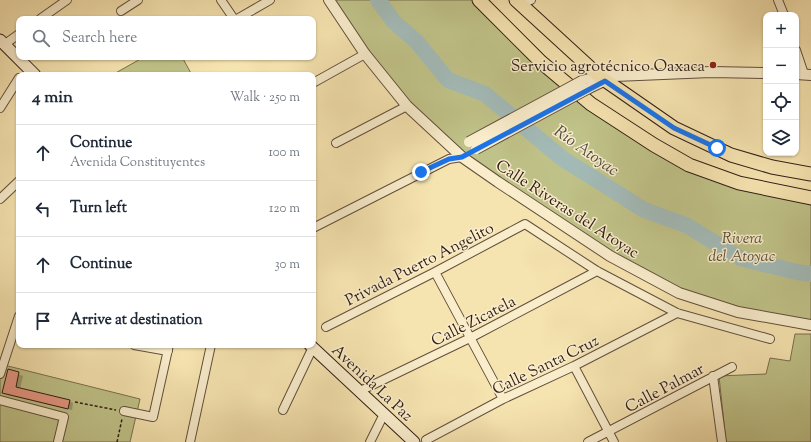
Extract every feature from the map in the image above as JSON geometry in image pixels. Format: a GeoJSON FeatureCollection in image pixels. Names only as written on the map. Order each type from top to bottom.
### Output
{"type":"FeatureCollection","features":[{"type":"Feature","properties":{"kind":"main road"},"geometry":{"type":"LineString","coordinates":[[478,0],[541,62],[591,104],[654,145],[689,165],[739,183],[811,198]]}},
{"type":"Feature","properties":{"kind":"main road"},"geometry":{"type":"LineString","coordinates":[[523,1],[607,78],[674,128],[731,155],[772,167],[811,174]]}},
{"type":"Feature","properties":{"kind":"main road"},"geometry":{"type":"LineString","coordinates":[[2,42],[16,60]]}},
{"type":"Feature","properties":{"kind":"main road"},"geometry":{"type":"LineString","coordinates":[[16,60],[24,70]]}},
{"type":"Feature","properties":{"kind":"main road","name":"Avenida La Paz"},"geometry":{"type":"LineString","coordinates":[[313,348],[414,442]]}},
{"type":"Feature","properties":{"kind":"street"},"geometry":{"type":"LineString","coordinates":[[44,16],[67,0]]}},
{"type":"Feature","properties":{"kind":"street"},"geometry":{"type":"LineString","coordinates":[[121,11],[138,0]]}},
{"type":"Feature","properties":{"kind":"street"},"geometry":{"type":"LineString","coordinates":[[221,0],[233,16]]}},
{"type":"Feature","properties":{"kind":"street"},"geometry":{"type":"LineString","coordinates":[[241,16],[270,0]]}},
{"type":"Feature","properties":{"kind":"street","name":"Calle Riveras del Atoyac"},"geometry":{"type":"LineString","coordinates":[[329,0],[365,54],[407,106],[458,153],[610,256],[679,293],[738,312],[811,325]]}},
{"type":"Feature","properties":{"kind":"street"},"geometry":{"type":"LineString","coordinates":[[778,0],[783,12]]}},
{"type":"Feature","properties":{"kind":"street"},"geometry":{"type":"LineString","coordinates":[[2,42],[16,35]]}},
{"type":"Feature","properties":{"kind":"street"},"geometry":{"type":"LineString","coordinates":[[316,81],[365,54]]}},
{"type":"Feature","properties":{"kind":"street"},"geometry":{"type":"LineString","coordinates":[[799,59],[804,74]]}},
{"type":"Feature","properties":{"kind":"street"},"geometry":{"type":"LineString","coordinates":[[316,226],[449,159],[586,85],[607,78],[711,72],[763,73]]}},
{"type":"Feature","properties":{"kind":"street"},"geometry":{"type":"LineString","coordinates":[[0,108],[16,83]]}},
{"type":"Feature","properties":{"kind":"street"},"geometry":{"type":"LineString","coordinates":[[336,143],[407,106]]}},
{"type":"Feature","properties":{"kind":"street"},"geometry":{"type":"LineString","coordinates":[[0,199],[16,184]]}},
{"type":"Feature","properties":{"kind":"street","name":"Privada Puerto Angelito"},"geometry":{"type":"LineString","coordinates":[[326,327],[435,272],[525,224],[597,271]]}},
{"type":"Feature","properties":{"kind":"street"},"geometry":{"type":"LineString","coordinates":[[597,271],[677,313],[770,339]]}},
{"type":"Feature","properties":{"kind":"street","name":"Calle Zicatela"},"geometry":{"type":"LineString","coordinates":[[360,391],[470,338],[597,271]]}},
{"type":"Feature","properties":{"kind":"street"},"geometry":{"type":"LineString","coordinates":[[435,272],[503,399]]}},
{"type":"Feature","properties":{"kind":"street","name":"Calle Santa Cruz"},"geometry":{"type":"LineString","coordinates":[[426,440],[503,399],[574,366],[677,313]]}},
{"type":"Feature","properties":{"kind":"street"},"geometry":{"type":"LineString","coordinates":[[0,373],[16,330]]}},
{"type":"Feature","properties":{"kind":"street"},"geometry":{"type":"LineString","coordinates":[[124,411],[153,417],[168,348]]}},
{"type":"Feature","properties":{"kind":"street"},"geometry":{"type":"LineString","coordinates":[[190,442],[210,348]]}},
{"type":"Feature","properties":{"kind":"street"},"geometry":{"type":"LineString","coordinates":[[283,410],[310,348]]}},
{"type":"Feature","properties":{"kind":"street"},"geometry":{"type":"LineString","coordinates":[[574,366],[614,442]]}},
{"type":"Feature","properties":{"kind":"street","name":"Calle Palmar"},"geometry":{"type":"LineString","coordinates":[[588,442],[732,367]]}},
{"type":"Feature","properties":{"kind":"street"},"geometry":{"type":"LineString","coordinates":[[713,376],[722,442]]}},
{"type":"Feature","properties":{"kind":"street"},"geometry":{"type":"LineString","coordinates":[[0,400],[64,417],[58,442]]}},
{"type":"Feature","properties":{"kind":"street"},"geometry":{"type":"LineString","coordinates":[[370,442],[384,414]]}},
{"type":"Feature","properties":{"kind":"path"},"geometry":{"type":"LineString","coordinates":[[75,402],[124,411],[117,442]]}},
{"type":"Feature","properties":{"kind":"green space","name":"Rivera del Atoyac"},"geometry":{"type":"Polygon","coordinates":[[[329,0],[479,0],[591,104],[689,165],[811,198],[811,325],[679,293],[610,256],[462,157],[407,106],[329,0]]]}},
{"type":"Feature","properties":{"kind":"green space"},"geometry":{"type":"Polygon","coordinates":[[[139,60],[184,60],[190,72],[117,72],[139,60]]]}},
{"type":"Feature","properties":{"kind":"green space"},"geometry":{"type":"Polygon","coordinates":[[[795,334],[811,334],[811,442],[726,442],[719,376],[766,374],[770,358],[790,361],[795,334]]]}},
{"type":"Feature","properties":{"kind":"green space"},"geometry":{"type":"Polygon","coordinates":[[[0,364],[140,399],[130,442],[0,442],[0,364]]]}},
{"type":"Feature","properties":{"kind":"building"},"geometry":{"type":"Polygon","coordinates":[[[8,369],[19,372],[16,387],[70,400],[68,409],[2,393],[8,369]]]}},
{"type":"Feature","properties":{"kind":"waterway","name":"Río Atoyac"},"geometry":{"type":"LineString","coordinates":[[378,0],[394,22],[416,41],[448,80],[485,94],[563,159],[644,210],[686,225],[740,258],[811,274]]}},
{"type":"Feature","properties":{"kind":"place","name":"Servicio agrotécnico Oaxaca"},"geometry":{"type":"Point","coordinates":[713,65]}},
{"type":"Feature","properties":{"kind":"route"},"geometry":{"type":"LineString","coordinates":[[421,172],[449,159],[462,157],[589,88],[605,81],[674,128],[717,148]]}}]}
